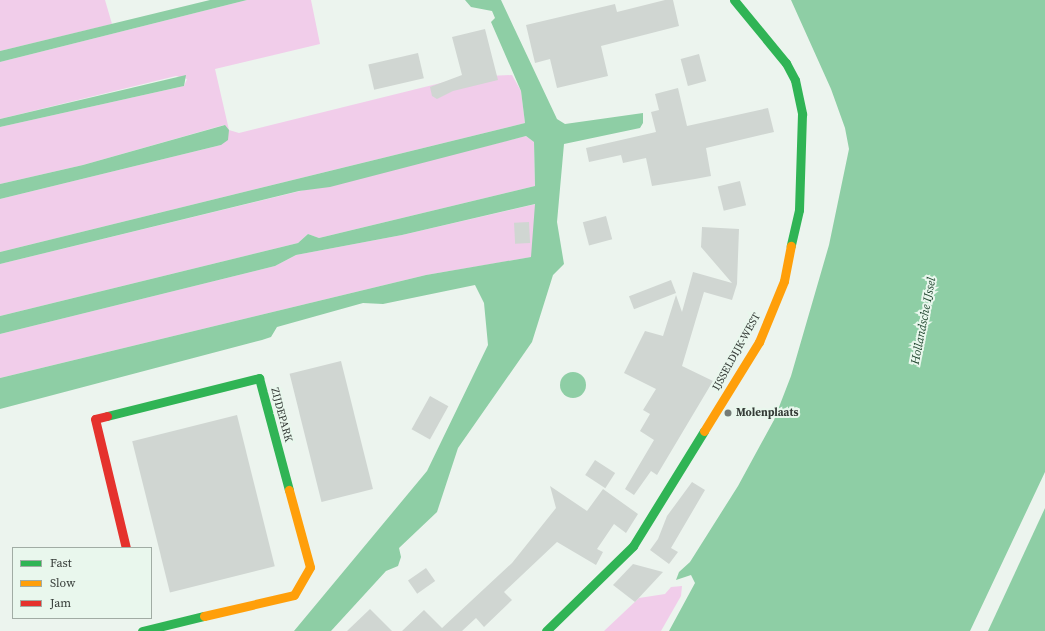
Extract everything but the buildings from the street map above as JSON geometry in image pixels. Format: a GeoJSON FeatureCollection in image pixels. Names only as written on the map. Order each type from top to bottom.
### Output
{"type":"FeatureCollection","features":[{"type":"Feature","properties":{"kind":"street","name":"IJSSELDIJK-WEST"},"geometry":{"type":"LineString","coordinates":[[546,631],[633,546],[759,342],[784,281],[799,210],[802,114],[795,80],[786,63],[734,0]]}},
{"type":"Feature","properties":{"kind":"street","name":"ZIJDEPARK"},"geometry":{"type":"LineString","coordinates":[[126,547],[95,419],[259,378],[310,567],[294,595],[142,631]]}},
{"type":"Feature","properties":{"kind":"shaded area"},"geometry":{"type":"Polygon","coordinates":[[[0,0],[105,0],[112,24],[0,51],[0,0]]]}},
{"type":"Feature","properties":{"kind":"shaded area"},"geometry":{"type":"Polygon","coordinates":[[[247,0],[311,0],[320,44],[215,69],[229,130],[239,133],[465,77],[512,75],[521,91],[525,123],[0,252],[0,199],[221,145],[224,125],[83,165],[0,184],[0,127],[184,86],[187,79],[176,76],[0,119],[0,62],[247,0]]]}},
{"type":"Feature","properties":{"kind":"shaded area"},"geometry":{"type":"Polygon","coordinates":[[[526,136],[534,142],[535,186],[319,238],[308,234],[298,243],[0,316],[0,264],[526,136]]]}},
{"type":"Feature","properties":{"kind":"shaded area"},"geometry":{"type":"Polygon","coordinates":[[[536,204],[532,257],[426,275],[0,378],[0,334],[275,266],[296,255],[402,235],[536,204]]]}},
{"type":"Feature","properties":{"kind":"shaded area"},"geometry":{"type":"Polygon","coordinates":[[[682,586],[681,596],[661,631],[604,631],[639,598],[665,594],[671,587],[682,586]]]}},
{"type":"Feature","properties":{"kind":"water"},"geometry":{"type":"Polygon","coordinates":[[[210,0],[247,0],[0,62],[0,51],[210,0]]]}},
{"type":"Feature","properties":{"kind":"water"},"geometry":{"type":"Polygon","coordinates":[[[465,0],[501,0],[557,119],[565,124],[643,113],[643,123],[640,128],[564,144],[557,222],[564,264],[553,275],[532,342],[458,448],[437,512],[399,548],[401,557],[398,566],[386,571],[331,631],[294,631],[427,471],[488,345],[484,303],[475,285],[383,304],[363,303],[277,327],[271,337],[262,340],[0,409],[0,378],[426,275],[531,257],[535,204],[402,235],[296,255],[275,266],[0,334],[0,316],[298,243],[308,234],[319,238],[535,186],[534,142],[526,136],[330,187],[299,191],[0,264],[0,252],[525,123],[521,91],[491,22],[495,18],[492,11],[471,7],[465,0]]]}},
{"type":"Feature","properties":{"kind":"water","name":"Hollandsche IJssel"},"geometry":{"type":"Polygon","coordinates":[[[791,0],[1045,0],[1045,472],[970,631],[669,631],[695,583],[691,575],[676,580],[679,572],[690,562],[738,486],[774,420],[791,376],[829,245],[849,149],[845,128],[831,89],[791,0]]]}},
{"type":"Feature","properties":{"kind":"water"},"geometry":{"type":"Polygon","coordinates":[[[186,75],[184,86],[0,127],[0,119],[186,75]]]}},
{"type":"Feature","properties":{"kind":"water"},"geometry":{"type":"Polygon","coordinates":[[[225,125],[229,130],[228,140],[221,145],[0,199],[0,184],[83,165],[225,125]]]}},
{"type":"Feature","properties":{"kind":"water"},"geometry":{"type":"Polygon","coordinates":[[[573,372],[582,376],[586,385],[582,394],[573,398],[564,394],[560,385],[564,376],[573,372]]]}},
{"type":"Feature","properties":{"kind":"water"},"geometry":{"type":"Polygon","coordinates":[[[1045,508],[1045,631],[988,631],[1045,508]]]}},
{"type":"Feature","properties":{"kind":"traffic: fast"},"geometry":{"type":"LineString","coordinates":[[734,0],[786,63],[795,80],[802,114],[799,210],[791,246]]}},
{"type":"Feature","properties":{"kind":"traffic: fast"},"geometry":{"type":"LineString","coordinates":[[107,416],[259,378],[289,490]]}},
{"type":"Feature","properties":{"kind":"traffic: fast"},"geometry":{"type":"LineString","coordinates":[[546,631],[633,546],[704,431]]}},
{"type":"Feature","properties":{"kind":"traffic: fast"},"geometry":{"type":"LineString","coordinates":[[142,631],[204,616]]}},
{"type":"Feature","properties":{"kind":"traffic: slow"},"geometry":{"type":"LineString","coordinates":[[704,431],[759,342],[784,281],[791,246]]}},
{"type":"Feature","properties":{"kind":"traffic: slow"},"geometry":{"type":"LineString","coordinates":[[204,616],[294,595],[310,567],[289,490]]}},
{"type":"Feature","properties":{"kind":"traffic: jam"},"geometry":{"type":"LineString","coordinates":[[107,416],[95,419],[126,547]]}},
{"type":"Feature","properties":{"kind":"place","name":"Molenplaats"},"geometry":{"type":"Point","coordinates":[728,413]}}]}
